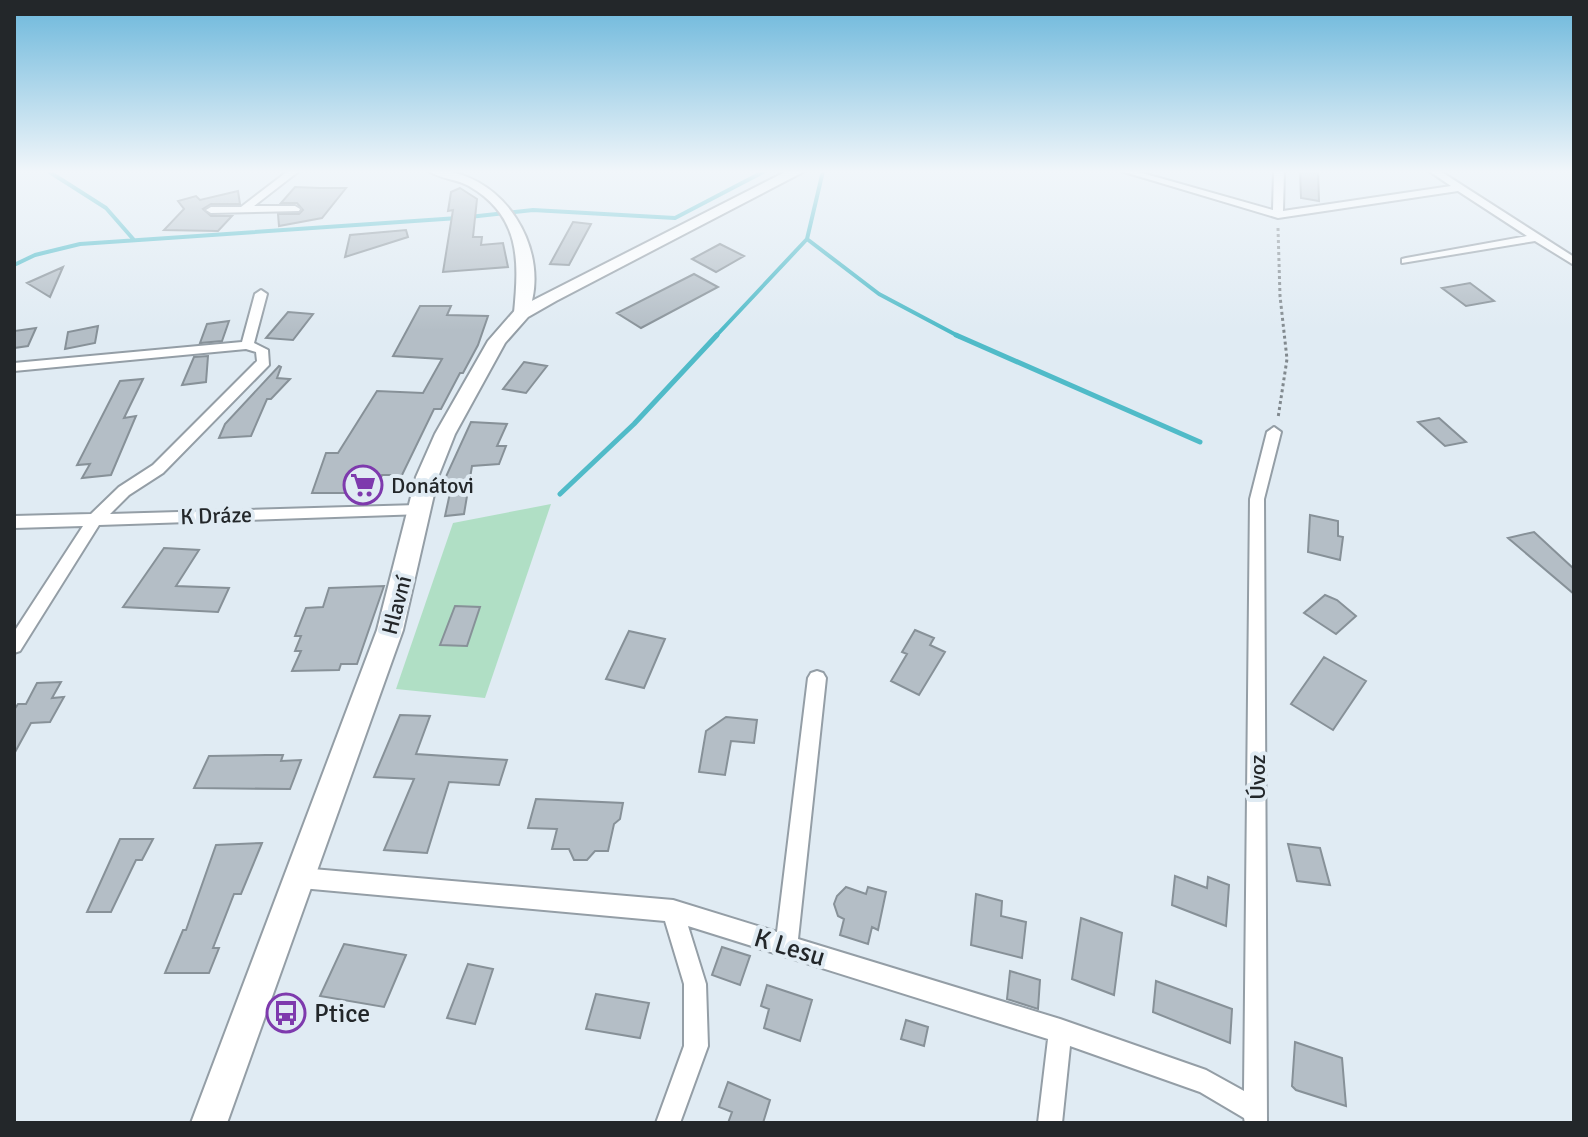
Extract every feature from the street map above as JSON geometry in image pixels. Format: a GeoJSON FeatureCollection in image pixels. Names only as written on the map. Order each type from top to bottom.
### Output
{"type":"FeatureCollection","features":[{"type":"Feature","properties":{"kind":"main road","name":"Hlavní"},"geometry":{"type":"LineString","coordinates":[[209,1123],[390,630],[427,477],[445,434],[497,341],[522,313],[694,224]]}},
{"type":"Feature","properties":{"kind":"street"},"geometry":{"type":"LineString","coordinates":[[511,224],[525,261],[522,313]]}},
{"type":"Feature","properties":{"kind":"street"},"geometry":{"type":"LineString","coordinates":[[1514,224],[1574,262]]}},
{"type":"Feature","properties":{"kind":"street"},"geometry":{"type":"LineString","coordinates":[[1406,261],[1535,238]]}},
{"type":"Feature","properties":{"kind":"street"},"geometry":{"type":"LineString","coordinates":[[247,345],[261,294]]}},
{"type":"Feature","properties":{"kind":"street"},"geometry":{"type":"LineString","coordinates":[[14,367],[247,345],[262,350],[264,362],[158,469],[124,491],[96,518],[14,646]]}},
{"type":"Feature","properties":{"kind":"street","name":"Úvoz"},"geometry":{"type":"LineString","coordinates":[[1256,1118],[1257,499],[1274,432]]}},
{"type":"Feature","properties":{"kind":"street","name":"K Dráze"},"geometry":{"type":"LineString","coordinates":[[14,522],[418,510]]}},
{"type":"Feature","properties":{"kind":"street"},"geometry":{"type":"LineString","coordinates":[[786,946],[817,678]]}},
{"type":"Feature","properties":{"kind":"street","name":"K Lesu"},"geometry":{"type":"LineString","coordinates":[[301,878],[673,911],[1060,1031],[1206,1082],[1256,1118]]}},
{"type":"Feature","properties":{"kind":"street"},"geometry":{"type":"LineString","coordinates":[[668,1123],[696,1046],[695,984],[673,911]]}},
{"type":"Feature","properties":{"kind":"street"},"geometry":{"type":"LineString","coordinates":[[1050,1123],[1060,1031]]}},
{"type":"Feature","properties":{"kind":"path"},"geometry":{"type":"LineString","coordinates":[[1274,432],[1287,359],[1280,296],[1278,224]]}},
{"type":"Feature","properties":{"kind":"green space"},"geometry":{"type":"Polygon","coordinates":[[[551,504],[485,698],[396,689],[453,523],[551,504]]]}},
{"type":"Feature","properties":{"kind":"building"},"geometry":{"type":"Polygon","coordinates":[[[170,224],[224,224],[218,231],[164,230],[170,224]]]}},
{"type":"Feature","properties":{"kind":"building"},"geometry":{"type":"Polygon","coordinates":[[[451,224],[474,224],[473,237],[482,237],[481,245],[503,243],[508,267],[443,272],[451,224]]]}},
{"type":"Feature","properties":{"kind":"building"},"geometry":{"type":"Polygon","coordinates":[[[572,224],[591,224],[569,265],[550,264],[572,224]]]}},
{"type":"Feature","properties":{"kind":"building"},"geometry":{"type":"Polygon","coordinates":[[[406,230],[408,237],[345,257],[350,235],[406,230]]]}},
{"type":"Feature","properties":{"kind":"building"},"geometry":{"type":"Polygon","coordinates":[[[720,244],[744,256],[716,272],[692,259],[720,244]]]}},
{"type":"Feature","properties":{"kind":"building"},"geometry":{"type":"Polygon","coordinates":[[[63,267],[50,297],[27,283],[63,267]]]}},
{"type":"Feature","properties":{"kind":"building"},"geometry":{"type":"Polygon","coordinates":[[[694,274],[718,287],[641,328],[617,313],[694,274]]]}},
{"type":"Feature","properties":{"kind":"building"},"geometry":{"type":"Polygon","coordinates":[[[1470,283],[1494,301],[1466,306],[1442,288],[1470,283]]]}},
{"type":"Feature","properties":{"kind":"building"},"geometry":{"type":"Polygon","coordinates":[[[420,306],[451,306],[447,315],[488,316],[478,345],[463,373],[460,373],[441,409],[434,409],[402,475],[382,475],[374,493],[312,493],[326,453],[338,453],[377,391],[423,393],[442,359],[393,356],[420,306]]]}},
{"type":"Feature","properties":{"kind":"building"},"geometry":{"type":"Polygon","coordinates":[[[288,312],[313,314],[293,340],[266,338],[288,312]]]}},
{"type":"Feature","properties":{"kind":"building"},"geometry":{"type":"Polygon","coordinates":[[[229,321],[222,341],[200,343],[207,324],[229,321]]]}},
{"type":"Feature","properties":{"kind":"building"},"geometry":{"type":"Polygon","coordinates":[[[98,326],[95,343],[65,349],[68,332],[98,326]]]}},
{"type":"Feature","properties":{"kind":"building"},"geometry":{"type":"Polygon","coordinates":[[[36,328],[28,346],[14,348],[14,331],[36,328]]]}},
{"type":"Feature","properties":{"kind":"building"},"geometry":{"type":"Polygon","coordinates":[[[208,356],[206,382],[182,385],[194,357],[208,356]]]}},
{"type":"Feature","properties":{"kind":"building"},"geometry":{"type":"Polygon","coordinates":[[[524,362],[547,366],[526,393],[503,389],[524,362]]]}},
{"type":"Feature","properties":{"kind":"building"},"geometry":{"type":"Polygon","coordinates":[[[279,366],[277,378],[290,379],[271,399],[267,399],[251,436],[219,438],[225,424],[279,366]]]}},
{"type":"Feature","properties":{"kind":"building"},"geometry":{"type":"Polygon","coordinates":[[[143,379],[124,418],[136,416],[111,475],[82,478],[90,464],[77,465],[120,381],[143,379]]]}},
{"type":"Feature","properties":{"kind":"building"},"geometry":{"type":"Polygon","coordinates":[[[1439,418],[1466,442],[1445,446],[1418,422],[1439,418]]]}},
{"type":"Feature","properties":{"kind":"building"},"geometry":{"type":"Polygon","coordinates":[[[471,422],[507,424],[497,446],[506,446],[499,464],[472,466],[464,514],[445,516],[450,493],[438,494],[471,422]]]}},
{"type":"Feature","properties":{"kind":"building"},"geometry":{"type":"Polygon","coordinates":[[[1310,515],[1338,521],[1338,536],[1343,537],[1340,560],[1308,552],[1310,515]]]}},
{"type":"Feature","properties":{"kind":"building"},"geometry":{"type":"Polygon","coordinates":[[[1534,532],[1574,569],[1574,594],[1508,538],[1534,532]]]}},
{"type":"Feature","properties":{"kind":"building"},"geometry":{"type":"Polygon","coordinates":[[[164,548],[199,550],[176,586],[229,588],[218,612],[123,607],[164,548]]]}},
{"type":"Feature","properties":{"kind":"building"},"geometry":{"type":"Polygon","coordinates":[[[384,586],[357,664],[341,664],[339,670],[292,671],[301,651],[295,651],[301,636],[295,636],[306,608],[323,607],[329,588],[384,586]]]}},
{"type":"Feature","properties":{"kind":"building"},"geometry":{"type":"Polygon","coordinates":[[[1325,595],[1337,600],[1356,616],[1336,634],[1304,613],[1325,595]]]}},
{"type":"Feature","properties":{"kind":"building"},"geometry":{"type":"Polygon","coordinates":[[[455,606],[480,607],[467,646],[440,645],[455,606]]]}},
{"type":"Feature","properties":{"kind":"building"},"geometry":{"type":"Polygon","coordinates":[[[915,630],[934,638],[930,645],[945,652],[919,695],[891,681],[907,654],[902,652],[915,630]]]}},
{"type":"Feature","properties":{"kind":"building"},"geometry":{"type":"Polygon","coordinates":[[[629,631],[665,639],[644,688],[606,679],[629,631]]]}},
{"type":"Feature","properties":{"kind":"building"},"geometry":{"type":"Polygon","coordinates":[[[1324,657],[1366,681],[1333,730],[1291,704],[1324,657]]]}},
{"type":"Feature","properties":{"kind":"building"},"geometry":{"type":"Polygon","coordinates":[[[61,682],[52,698],[64,697],[50,722],[31,723],[14,754],[14,710],[18,704],[26,704],[37,683],[61,682]]]}},
{"type":"Feature","properties":{"kind":"building"},"geometry":{"type":"Polygon","coordinates":[[[400,715],[430,716],[416,754],[507,760],[499,785],[449,782],[427,853],[384,850],[414,779],[374,777],[400,715]]]}},
{"type":"Feature","properties":{"kind":"building"},"geometry":{"type":"Polygon","coordinates":[[[726,717],[757,720],[754,743],[731,741],[725,775],[699,772],[706,731],[726,717]]]}},
{"type":"Feature","properties":{"kind":"building"},"geometry":{"type":"Polygon","coordinates":[[[283,755],[281,761],[301,760],[290,789],[194,788],[209,756],[283,755]]]}},
{"type":"Feature","properties":{"kind":"building"},"geometry":{"type":"Polygon","coordinates":[[[536,799],[623,803],[608,851],[595,851],[587,860],[574,860],[569,849],[552,849],[557,829],[528,828],[536,799]]]}},
{"type":"Feature","properties":{"kind":"building"},"geometry":{"type":"Polygon","coordinates":[[[120,839],[153,839],[142,860],[136,860],[111,912],[87,912],[120,839]]]}},
{"type":"Feature","properties":{"kind":"building"},"geometry":{"type":"Polygon","coordinates":[[[262,843],[241,894],[234,894],[213,948],[219,948],[209,973],[165,973],[183,930],[186,930],[216,845],[262,843]]]}},
{"type":"Feature","properties":{"kind":"building"},"geometry":{"type":"Polygon","coordinates":[[[1288,844],[1320,848],[1330,885],[1297,881],[1288,844]]]}},
{"type":"Feature","properties":{"kind":"building"},"geometry":{"type":"Polygon","coordinates":[[[1175,876],[1207,888],[1208,877],[1229,885],[1226,926],[1172,905],[1175,876]]]}},
{"type":"Feature","properties":{"kind":"building"},"geometry":{"type":"Polygon","coordinates":[[[846,887],[866,894],[868,887],[886,892],[878,930],[872,927],[868,944],[840,935],[844,919],[838,916],[834,904],[846,887]]]}},
{"type":"Feature","properties":{"kind":"building"},"geometry":{"type":"Polygon","coordinates":[[[976,894],[1002,901],[1001,916],[1026,922],[1022,958],[971,945],[976,894]]]}},
{"type":"Feature","properties":{"kind":"building"},"geometry":{"type":"Polygon","coordinates":[[[1081,918],[1122,933],[1114,995],[1072,979],[1081,918]]]}},
{"type":"Feature","properties":{"kind":"building"},"geometry":{"type":"Polygon","coordinates":[[[344,944],[406,955],[384,1007],[320,996],[344,944]]]}},
{"type":"Feature","properties":{"kind":"building"},"geometry":{"type":"Polygon","coordinates":[[[722,947],[750,956],[740,985],[712,975],[722,947]]]}},
{"type":"Feature","properties":{"kind":"building"},"geometry":{"type":"Polygon","coordinates":[[[468,964],[493,969],[475,1024],[447,1018],[468,964]]]}},
{"type":"Feature","properties":{"kind":"building"},"geometry":{"type":"Polygon","coordinates":[[[1010,971],[1040,980],[1038,1009],[1007,999],[1010,971]]]}},
{"type":"Feature","properties":{"kind":"building"},"geometry":{"type":"Polygon","coordinates":[[[1156,981],[1232,1009],[1230,1043],[1153,1012],[1156,981]]]}},
{"type":"Feature","properties":{"kind":"building"},"geometry":{"type":"Polygon","coordinates":[[[767,985],[812,1000],[800,1041],[764,1028],[769,1009],[761,1006],[767,985]]]}},
{"type":"Feature","properties":{"kind":"building"},"geometry":{"type":"Polygon","coordinates":[[[596,994],[649,1003],[640,1038],[586,1029],[596,994]]]}},
{"type":"Feature","properties":{"kind":"building"},"geometry":{"type":"Polygon","coordinates":[[[906,1020],[928,1027],[924,1046],[901,1039],[906,1020]]]}},
{"type":"Feature","properties":{"kind":"building"},"geometry":{"type":"Polygon","coordinates":[[[1295,1042],[1342,1058],[1346,1106],[1292,1086],[1295,1042]]]}},
{"type":"Feature","properties":{"kind":"building"},"geometry":{"type":"Polygon","coordinates":[[[728,1082],[770,1100],[763,1123],[728,1123],[732,1112],[719,1107],[728,1082]]]}},
{"type":"Feature","properties":{"kind":"waterway"},"geometry":{"type":"LineString","coordinates":[[120,224],[134,240]]}},
{"type":"Feature","properties":{"kind":"waterway"},"geometry":{"type":"LineString","coordinates":[[14,265],[35,255],[80,244],[370,224]]}},
{"type":"Feature","properties":{"kind":"waterway"},"geometry":{"type":"LineString","coordinates":[[807,239],[811,224]]}},
{"type":"Feature","properties":{"kind":"waterway"},"geometry":{"type":"LineString","coordinates":[[715,337],[807,239]]}},
{"type":"Feature","properties":{"kind":"waterway"},"geometry":{"type":"LineString","coordinates":[[807,239],[879,294],[957,336]]}},
{"type":"Feature","properties":{"kind":"waterway"},"geometry":{"type":"LineString","coordinates":[[560,494],[634,424],[717,335]]}},
{"type":"Feature","properties":{"kind":"waterway"},"geometry":{"type":"LineString","coordinates":[[957,336],[1200,442]]}},
{"type":"Feature","properties":{"kind":"place","name":"Donátovi"},"geometry":{"type":"Point","coordinates":[363,485]}},
{"type":"Feature","properties":{"kind":"place","name":"Ptice"},"geometry":{"type":"Point","coordinates":[286,1013]}}]}
